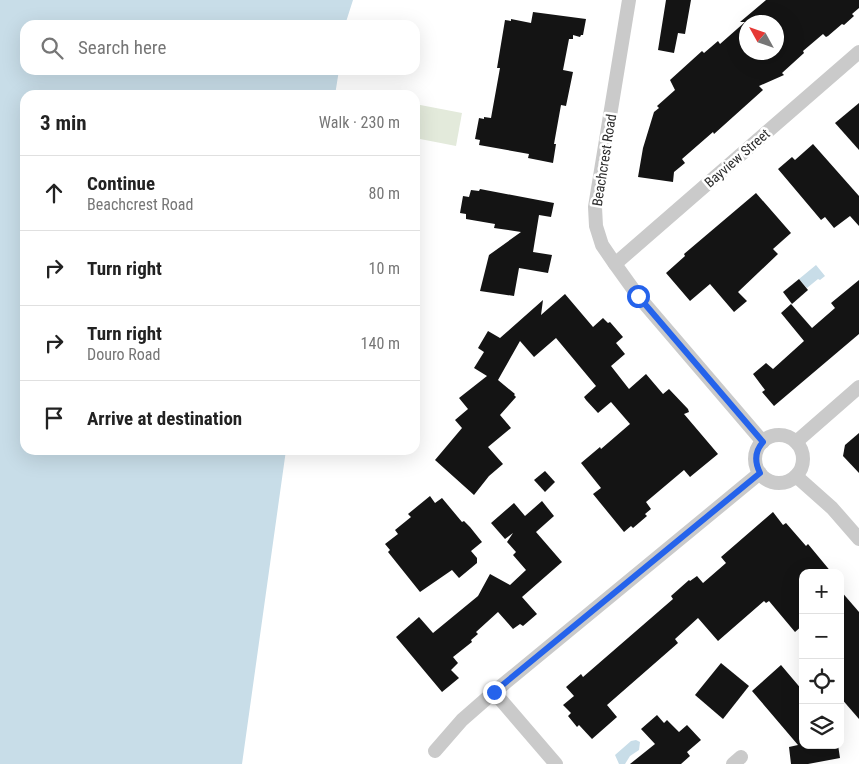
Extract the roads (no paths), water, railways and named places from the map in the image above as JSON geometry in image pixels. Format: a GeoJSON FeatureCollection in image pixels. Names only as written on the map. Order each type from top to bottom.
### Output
{"type":"FeatureCollection","features":[{"type":"Feature","properties":{"kind":"street","name":"Beachcrest Road"},"geometry":{"type":"LineString","coordinates":[[629,0],[595,207],[596,226],[602,245],[638,296],[763,442]]}},
{"type":"Feature","properties":{"kind":"street","name":"Bayview Street"},"geometry":{"type":"LineString","coordinates":[[615,264],[859,52]]}},
{"type":"Feature","properties":{"kind":"street"},"geometry":{"type":"LineString","coordinates":[[796,442],[859,387]]}},
{"type":"Feature","properties":{"kind":"street"},"geometry":{"type":"LineString","coordinates":[[779,435],[786,436],[796,442],[802,452],[803,459],[803,465],[796,476],[780,483],[768,480],[760,473],[756,456],[759,446],[763,442],[768,438],[779,435]]}},
{"type":"Feature","properties":{"kind":"street"},"geometry":{"type":"LineString","coordinates":[[435,751],[462,720],[494,692],[760,473]]}},
{"type":"Feature","properties":{"kind":"street"},"geometry":{"type":"LineString","coordinates":[[796,476],[832,508],[859,539]]}},
{"type":"Feature","properties":{"kind":"street"},"geometry":{"type":"LineString","coordinates":[[494,692],[556,764]]}},
{"type":"Feature","properties":{"kind":"water"},"geometry":{"type":"Polygon","coordinates":[[[0,0],[353,0],[347,20],[20,20],[20,75],[338,75],[336,90],[20,90],[20,455],[285,455],[242,764],[0,764],[0,0]]]}},
{"type":"Feature","properties":{"kind":"water"},"geometry":{"type":"Polygon","coordinates":[[[816,265],[825,276],[807,288],[799,279],[816,265]]]}},
{"type":"Feature","properties":{"kind":"water"},"geometry":{"type":"Polygon","coordinates":[[[636,740],[640,742],[639,750],[630,756],[625,764],[619,764],[615,755],[631,741],[636,740]]]}}]}
